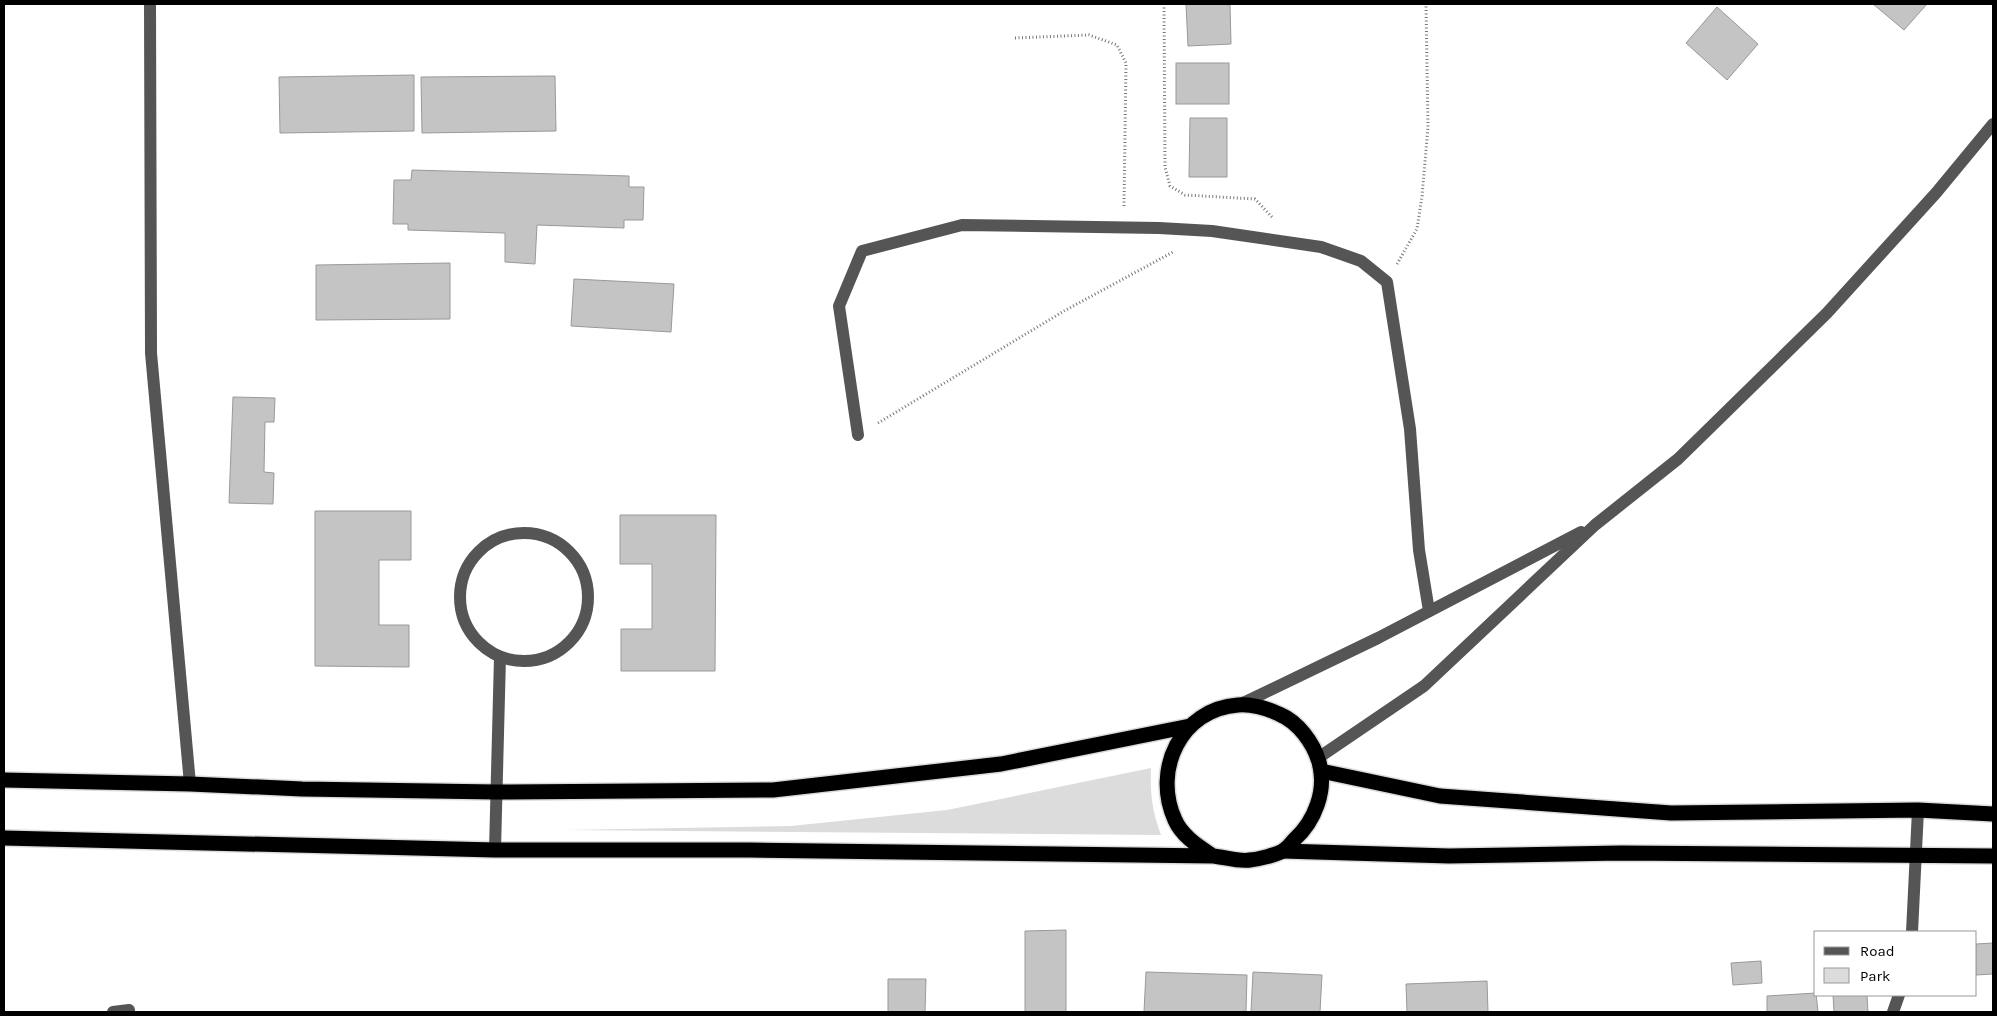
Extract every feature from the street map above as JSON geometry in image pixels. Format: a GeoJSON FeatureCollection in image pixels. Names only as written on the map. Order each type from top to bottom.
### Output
{"type":"FeatureCollection","features":[{"type":"Feature","properties":{"kind":"highway"},"geometry":{"type":"LineString","coordinates":[[1213,856],[1191,842],[1175,821],[1167,797],[1166,771],[1175,746],[1190,726],[1213,711],[1238,705],[1264,707],[1287,718],[1306,735],[1319,765],[1319,802],[1306,830],[1283,851]]}},
{"type":"Feature","properties":{"kind":"highway"},"geometry":{"type":"LineString","coordinates":[[4,780],[190,784],[302,789],[496,792],[774,790],[1001,764],[1190,726]]}},
{"type":"Feature","properties":{"kind":"highway"},"geometry":{"type":"LineString","coordinates":[[1319,765],[1440,796],[1671,813],[1918,810],[1993,814]]}},
{"type":"Feature","properties":{"kind":"highway"},"geometry":{"type":"LineString","coordinates":[[4,838],[495,850],[749,850],[1213,856],[1248,861],[1283,851],[1449,856],[1621,853],[1993,856]]}},
{"type":"Feature","properties":{"kind":"street"},"geometry":{"type":"LineString","coordinates":[[150,4],[151,352],[190,784]]}},
{"type":"Feature","properties":{"kind":"street"},"geometry":{"type":"LineString","coordinates":[[1319,765],[1424,686],[1595,525],[1678,459],[1827,313],[1936,193],[1993,124]]}},
{"type":"Feature","properties":{"kind":"street"},"geometry":{"type":"LineString","coordinates":[[858,435],[839,306],[862,251],[962,225],[1212,231],[1321,247],[1361,261],[1387,282],[1410,429],[1418,550],[1429,612]]}},
{"type":"Feature","properties":{"kind":"street"},"geometry":{"type":"LineString","coordinates":[[1238,705],[1378,638],[1595,525]]}},
{"type":"Feature","properties":{"kind":"street"},"geometry":{"type":"LineString","coordinates":[[530,533],[550,538],[568,550],[580,567],[587,587],[587,608],[580,628],[567,645],[548,657],[527,662],[506,660],[500,657],[487,650],[471,635],[462,616],[459,594],[464,574],[475,556],[490,542],[510,534],[530,533]]}},
{"type":"Feature","properties":{"kind":"street"},"geometry":{"type":"LineString","coordinates":[[495,850],[500,657]]}},
{"type":"Feature","properties":{"kind":"street"},"geometry":{"type":"LineString","coordinates":[[1912,931],[1918,810]]}},
{"type":"Feature","properties":{"kind":"street"},"geometry":{"type":"LineString","coordinates":[[1893,1012],[1900,996]]}},
{"type":"Feature","properties":{"kind":"street"},"geometry":{"type":"LineString","coordinates":[[113,1012],[129,1010],[129,1012]]}},
{"type":"Feature","properties":{"kind":"path"},"geometry":{"type":"LineString","coordinates":[[1164,4],[1165,167],[1170,186],[1186,195],[1255,199],[1296,243]]}},
{"type":"Feature","properties":{"kind":"path"},"geometry":{"type":"LineString","coordinates":[[1387,282],[1417,229],[1422,196],[1428,127],[1426,4]]}},
{"type":"Feature","properties":{"kind":"path"},"geometry":{"type":"LineString","coordinates":[[1015,38],[1090,35],[1117,45],[1126,63],[1123,228]]}},
{"type":"Feature","properties":{"kind":"path"},"geometry":{"type":"LineString","coordinates":[[858,435],[1064,311],[1177,250]]}},
{"type":"Feature","properties":{"kind":"green space"},"geometry":{"type":"Polygon","coordinates":[[[1151,768],[1152,802],[1161,835],[566,830],[791,826],[947,810],[1151,768]]]}},
{"type":"Feature","properties":{"kind":"building"},"geometry":{"type":"Polygon","coordinates":[[[1186,4],[1230,4],[1231,44],[1188,46],[1186,4]]]}},
{"type":"Feature","properties":{"kind":"building"},"geometry":{"type":"Polygon","coordinates":[[[1873,4],[1927,4],[1904,30],[1873,4]]]}},
{"type":"Feature","properties":{"kind":"building"},"geometry":{"type":"Polygon","coordinates":[[[1717,7],[1758,44],[1727,80],[1686,43],[1717,7]]]}},
{"type":"Feature","properties":{"kind":"building"},"geometry":{"type":"Polygon","coordinates":[[[1176,63],[1229,63],[1229,104],[1176,104],[1176,63]]]}},
{"type":"Feature","properties":{"kind":"building"},"geometry":{"type":"Polygon","coordinates":[[[414,75],[414,131],[280,133],[279,77],[414,75]]]}},
{"type":"Feature","properties":{"kind":"building"},"geometry":{"type":"Polygon","coordinates":[[[555,76],[556,131],[422,133],[421,77],[555,76]]]}},
{"type":"Feature","properties":{"kind":"building"},"geometry":{"type":"Polygon","coordinates":[[[1190,118],[1227,118],[1227,177],[1189,177],[1190,118]]]}},
{"type":"Feature","properties":{"kind":"building"},"geometry":{"type":"Polygon","coordinates":[[[412,170],[629,176],[629,187],[644,187],[643,220],[624,220],[624,228],[537,225],[535,264],[505,262],[505,233],[408,230],[408,224],[393,224],[394,180],[411,180],[412,170]]]}},
{"type":"Feature","properties":{"kind":"building"},"geometry":{"type":"Polygon","coordinates":[[[450,263],[450,319],[316,320],[316,265],[450,263]]]}},
{"type":"Feature","properties":{"kind":"building"},"geometry":{"type":"Polygon","coordinates":[[[574,279],[674,284],[671,332],[571,326],[574,279]]]}},
{"type":"Feature","properties":{"kind":"building"},"geometry":{"type":"Polygon","coordinates":[[[233,397],[275,398],[274,422],[265,422],[264,472],[274,473],[273,504],[229,503],[233,397]]]}},
{"type":"Feature","properties":{"kind":"building"},"geometry":{"type":"Polygon","coordinates":[[[315,511],[411,511],[411,560],[379,560],[379,625],[409,625],[409,667],[315,666],[315,511]]]}},
{"type":"Feature","properties":{"kind":"building"},"geometry":{"type":"Polygon","coordinates":[[[620,515],[716,515],[715,671],[621,671],[621,629],[652,629],[652,564],[620,564],[620,515]]]}},
{"type":"Feature","properties":{"kind":"building"},"geometry":{"type":"Polygon","coordinates":[[[1066,930],[1066,1012],[1025,1012],[1025,931],[1066,930]]]}},
{"type":"Feature","properties":{"kind":"building"},"geometry":{"type":"Polygon","coordinates":[[[1993,943],[1993,974],[1977,975],[1977,944],[1993,943]]]}},
{"type":"Feature","properties":{"kind":"building"},"geometry":{"type":"Polygon","coordinates":[[[1761,961],[1762,983],[1733,985],[1731,963],[1761,961]]]}},
{"type":"Feature","properties":{"kind":"building"},"geometry":{"type":"Polygon","coordinates":[[[1146,972],[1247,975],[1246,1012],[1144,1012],[1146,972]]]}},
{"type":"Feature","properties":{"kind":"building"},"geometry":{"type":"Polygon","coordinates":[[[1253,972],[1322,975],[1320,1012],[1251,1012],[1253,972]]]}},
{"type":"Feature","properties":{"kind":"building"},"geometry":{"type":"Polygon","coordinates":[[[888,979],[926,979],[925,1012],[888,1012],[888,979]]]}},
{"type":"Feature","properties":{"kind":"building"},"geometry":{"type":"Polygon","coordinates":[[[1487,981],[1488,1012],[1407,1012],[1406,984],[1487,981]]]}},
{"type":"Feature","properties":{"kind":"building"},"geometry":{"type":"Polygon","coordinates":[[[1814,993],[1814,996],[1816,996],[1818,1012],[1767,1012],[1767,996],[1814,993]]]}},
{"type":"Feature","properties":{"kind":"building"},"geometry":{"type":"Polygon","coordinates":[[[1833,996],[1867,996],[1868,1012],[1834,1012],[1833,996]]]}}]}
